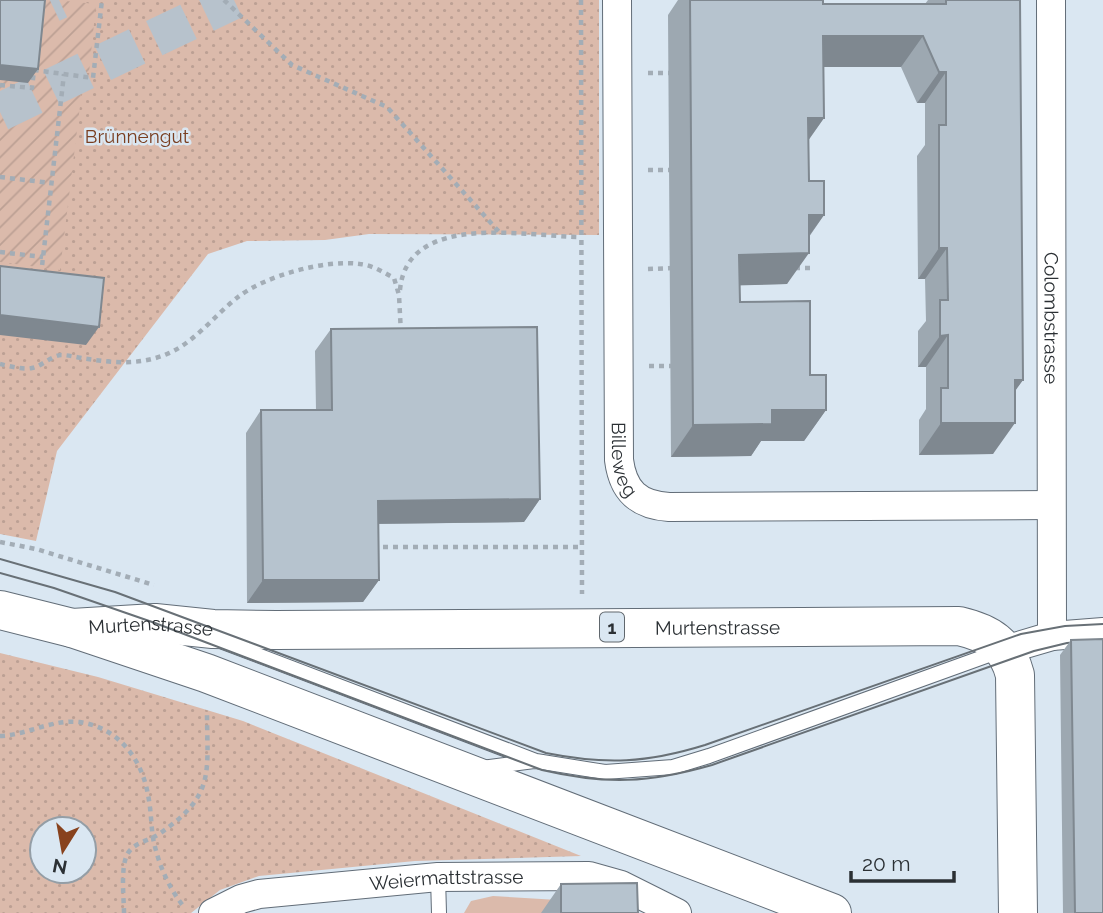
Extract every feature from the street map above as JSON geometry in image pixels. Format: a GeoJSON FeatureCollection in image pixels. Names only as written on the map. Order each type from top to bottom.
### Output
{"type":"FeatureCollection","features":[{"type":"Feature","properties":{"kind":"main road","name":"Murtenstrasse"},"geometry":{"type":"LineString","coordinates":[[0,610],[72,628],[206,673],[832,913]]}},
{"type":"Feature","properties":{"kind":"main road","name":"Murtenstrasse"},"geometry":{"type":"LineString","coordinates":[[72,628],[155,623],[184,627],[290,629],[959,626],[988,635],[1004,650]]}},
{"type":"Feature","properties":{"kind":"main road"},"geometry":{"type":"LineString","coordinates":[[1004,650],[1010,659],[1017,685],[1018,913]]}},
{"type":"Feature","properties":{"kind":"street","name":"Billeweg"},"geometry":{"type":"LineString","coordinates":[[617,0],[619,460],[622,478],[631,493],[648,503],[669,508],[1051,505]]}},
{"type":"Feature","properties":{"kind":"street","name":"Colombstrasse"},"geometry":{"type":"LineString","coordinates":[[1051,0],[1052,636]]}},
{"type":"Feature","properties":{"kind":"street"},"geometry":{"type":"LineString","coordinates":[[1004,650],[1052,636],[1103,632]]}},
{"type":"Feature","properties":{"kind":"street","name":"Weiermattstrasse"},"geometry":{"type":"LineString","coordinates":[[200,912],[259,894],[438,877],[597,877],[621,884],[677,913]]}},
{"type":"Feature","properties":{"kind":"lane"},"geometry":{"type":"LineString","coordinates":[[184,627],[536,761],[605,772],[673,767],[1004,650]]}},
{"type":"Feature","properties":{"kind":"lane"},"geometry":{"type":"LineString","coordinates":[[463,770],[536,761]]}},
{"type":"Feature","properties":{"kind":"lane"},"geometry":{"type":"LineString","coordinates":[[438,877],[439,913]]}},
{"type":"Feature","properties":{"kind":"path"},"geometry":{"type":"LineString","coordinates":[[0,85],[32,88],[34,70],[93,78],[102,0]]}},
{"type":"Feature","properties":{"kind":"path"},"geometry":{"type":"LineString","coordinates":[[224,0],[292,65],[387,107],[500,233]]}},
{"type":"Feature","properties":{"kind":"path"},"geometry":{"type":"LineString","coordinates":[[581,0],[582,607]]}},
{"type":"Feature","properties":{"kind":"path"},"geometry":{"type":"LineString","coordinates":[[617,73],[684,73]]}},
{"type":"Feature","properties":{"kind":"path"},"geometry":{"type":"LineString","coordinates":[[41,276],[64,74]]}},
{"type":"Feature","properties":{"kind":"path"},"geometry":{"type":"LineString","coordinates":[[618,170],[685,170]]}},
{"type":"Feature","properties":{"kind":"path"},"geometry":{"type":"LineString","coordinates":[[0,177],[51,183]]}},
{"type":"Feature","properties":{"kind":"path"},"geometry":{"type":"LineString","coordinates":[[401,345],[400,285],[407,265],[425,248],[439,240],[464,233],[581,237]]}},
{"type":"Feature","properties":{"kind":"path"},"geometry":{"type":"LineString","coordinates":[[0,252],[43,257]]}},
{"type":"Feature","properties":{"kind":"path"},"geometry":{"type":"LineString","coordinates":[[0,364],[32,368],[59,355],[110,363],[152,359],[170,353],[185,343],[239,296],[261,283],[292,271],[326,265],[358,263],[379,269],[394,278],[400,295]]}},
{"type":"Feature","properties":{"kind":"path"},"geometry":{"type":"LineString","coordinates":[[618,269],[686,268]]}},
{"type":"Feature","properties":{"kind":"path"},"geometry":{"type":"LineString","coordinates":[[790,268],[816,268]]}},
{"type":"Feature","properties":{"kind":"path"},"geometry":{"type":"LineString","coordinates":[[619,366],[686,366]]}},
{"type":"Feature","properties":{"kind":"path"},"geometry":{"type":"LineString","coordinates":[[0,542],[36,548],[155,586]]}},
{"type":"Feature","properties":{"kind":"path"},"geometry":{"type":"LineString","coordinates":[[369,547],[582,547]]}},
{"type":"Feature","properties":{"kind":"path"},"geometry":{"type":"LineString","coordinates":[[0,736],[22,734],[50,724],[80,722],[108,731],[130,750],[143,773],[153,838],[170,888],[200,912]]}},
{"type":"Feature","properties":{"kind":"path"},"geometry":{"type":"LineString","coordinates":[[124,913],[125,860],[132,848],[141,841],[153,838],[181,818],[196,801],[207,772],[207,735]]}},
{"type":"Feature","properties":{"kind":"green space","name":"Brünnengut"},"geometry":{"type":"Polygon","coordinates":[[[0,0],[599,0],[599,235],[369,234],[325,240],[247,241],[208,254],[57,451],[36,541],[0,534],[0,0]]]}},
{"type":"Feature","properties":{"kind":"green space"},"geometry":{"type":"Polygon","coordinates":[[[0,0],[55,0],[96,4],[89,73],[84,73],[60,270],[0,262],[0,0]]]}},
{"type":"Feature","properties":{"kind":"green space"},"geometry":{"type":"Polygon","coordinates":[[[0,653],[98,677],[243,721],[581,856],[415,861],[259,876],[220,890],[191,913],[0,913],[0,653]]]}},
{"type":"Feature","properties":{"kind":"green space"},"geometry":{"type":"Polygon","coordinates":[[[493,896],[558,900],[626,913],[464,913],[471,901],[493,896]]]}},
{"type":"Feature","properties":{"kind":"building"},"geometry":{"type":"Polygon","coordinates":[[[0,0],[45,0],[38,69],[0,65],[0,0]]]}},
{"type":"Feature","properties":{"kind":"building"},"geometry":{"type":"Polygon","coordinates":[[[690,0],[946,4],[946,0],[1020,0],[1023,380],[1015,380],[1015,423],[941,423],[941,388],[948,388],[948,335],[940,336],[940,300],[948,300],[947,248],[939,248],[939,125],[946,125],[946,72],[939,72],[923,36],[823,36],[824,118],[808,118],[809,181],[824,181],[824,215],[809,215],[809,253],[739,255],[740,302],[810,301],[810,375],[826,375],[826,410],[772,410],[772,424],[693,425],[690,0]]]}},
{"type":"Feature","properties":{"kind":"building"},"geometry":{"type":"Polygon","coordinates":[[[0,266],[104,278],[99,327],[0,315],[0,266]]]}},
{"type":"Feature","properties":{"kind":"building"},"geometry":{"type":"Polygon","coordinates":[[[537,327],[540,499],[378,501],[379,580],[263,580],[261,410],[332,410],[331,329],[537,327]]]}},
{"type":"Feature","properties":{"kind":"building"},"geometry":{"type":"Polygon","coordinates":[[[1103,639],[1103,913],[1075,913],[1071,640],[1103,639]]]}},
{"type":"Feature","properties":{"kind":"building"},"geometry":{"type":"Polygon","coordinates":[[[637,883],[638,913],[561,913],[561,884],[637,883]]]}},
{"type":"Feature","properties":{"kind":"tunnel"},"geometry":{"type":"LineString","coordinates":[[0,28],[59,0]]}},
{"type":"Feature","properties":{"kind":"tunnel"},"geometry":{"type":"LineString","coordinates":[[0,112],[234,0]]}},
{"type":"Feature","properties":{"kind":"tram line"},"geometry":{"type":"LineString","coordinates":[[0,559],[115,592],[546,753],[588,759],[645,759],[684,751],[1021,634],[1065,626],[1103,624]]}},
{"type":"Feature","properties":{"kind":"tram line"},"geometry":{"type":"LineString","coordinates":[[0,573],[54,588],[155,623],[542,770],[607,780],[647,778],[712,765],[1034,651],[1067,643],[1103,640]]}}]}
